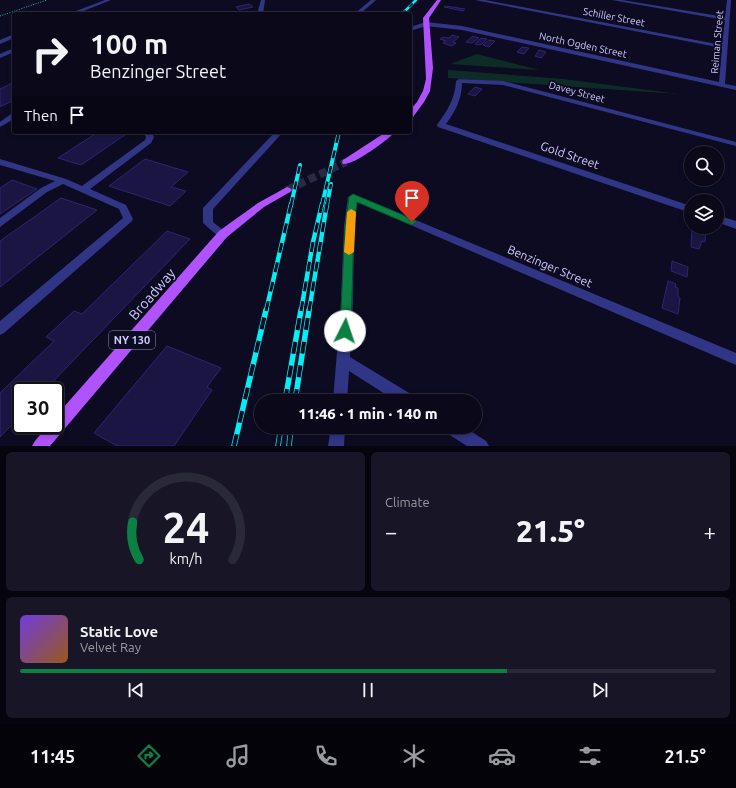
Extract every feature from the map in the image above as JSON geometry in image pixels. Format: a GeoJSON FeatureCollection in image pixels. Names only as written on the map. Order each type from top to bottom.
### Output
{"type":"FeatureCollection","features":[{"type":"Feature","properties":{"kind":"main road"},"geometry":{"type":"LineString","coordinates":[[412,113],[419,107],[427,92],[431,75],[426,18],[439,0]]}},
{"type":"Feature","properties":{"kind":"main road"},"geometry":{"type":"LineString","coordinates":[[346,162],[388,134]]}},
{"type":"Feature","properties":{"kind":"main road","name":"NY 130"},"geometry":{"type":"LineString","coordinates":[[223,234],[261,205],[287,190]]}},
{"type":"Feature","properties":{"kind":"main road","name":"Broadway"},"geometry":{"type":"LineString","coordinates":[[40,446],[223,234]]}},
{"type":"Feature","properties":{"kind":"street"},"geometry":{"type":"LineString","coordinates":[[76,12],[109,0]]}},
{"type":"Feature","properties":{"kind":"street"},"geometry":{"type":"LineString","coordinates":[[260,12],[263,0]]}},
{"type":"Feature","properties":{"kind":"street"},"geometry":{"type":"LineString","coordinates":[[359,12],[374,0]]}},
{"type":"Feature","properties":{"kind":"street"},"geometry":{"type":"LineString","coordinates":[[463,0],[472,0]]}},
{"type":"Feature","properties":{"kind":"street","name":"Schiller Street"},"geometry":{"type":"LineString","coordinates":[[477,0],[725,47]]}},
{"type":"Feature","properties":{"kind":"street"},"geometry":{"type":"LineString","coordinates":[[614,0],[727,19]]}},
{"type":"Feature","properties":{"kind":"street","name":"Reiman Street"},"geometry":{"type":"LineString","coordinates":[[722,85],[729,0]]}},
{"type":"Feature","properties":{"kind":"street"},"geometry":{"type":"LineString","coordinates":[[412,28],[426,24]]}},
{"type":"Feature","properties":{"kind":"street","name":"North Ogden Street"},"geometry":{"type":"LineString","coordinates":[[426,24],[462,28],[736,88]]}},
{"type":"Feature","properties":{"kind":"street"},"geometry":{"type":"LineString","coordinates":[[0,42],[12,37]]}},
{"type":"Feature","properties":{"kind":"street"},"geometry":{"type":"LineString","coordinates":[[0,56],[12,51]]}},
{"type":"Feature","properties":{"kind":"street","name":"Davey Street"},"geometry":{"type":"LineString","coordinates":[[441,125],[455,104],[458,94],[459,81],[503,83],[736,144]]}},
{"type":"Feature","properties":{"kind":"street"},"geometry":{"type":"LineString","coordinates":[[0,125],[12,117]]}},
{"type":"Feature","properties":{"kind":"street","name":"Gold Street"},"geometry":{"type":"LineString","coordinates":[[441,125],[684,208]]}},
{"type":"Feature","properties":{"kind":"street"},"geometry":{"type":"LineString","coordinates":[[83,190],[148,142],[150,138],[148,134]]}},
{"type":"Feature","properties":{"kind":"street"},"geometry":{"type":"LineString","coordinates":[[223,234],[208,222],[208,208],[277,134]]}},
{"type":"Feature","properties":{"kind":"street"},"geometry":{"type":"LineString","coordinates":[[0,162],[63,181],[123,207],[128,219],[0,329]]}},
{"type":"Feature","properties":{"kind":"street"},"geometry":{"type":"LineString","coordinates":[[0,223],[44,190],[63,181]]}},
{"type":"Feature","properties":{"kind":"street","name":"Benzinger Street"},"geometry":{"type":"LineString","coordinates":[[344,360],[350,226],[353,197],[736,359]]}},
{"type":"Feature","properties":{"kind":"street"},"geometry":{"type":"LineString","coordinates":[[724,221],[736,225]]}},
{"type":"Feature","properties":{"kind":"street"},"geometry":{"type":"LineString","coordinates":[[341,394],[344,360],[398,394]]}},
{"type":"Feature","properties":{"kind":"street"},"geometry":{"type":"LineString","coordinates":[[336,446],[337,434]]}},
{"type":"Feature","properties":{"kind":"street"},"geometry":{"type":"LineString","coordinates":[[461,434],[481,446]]}},
{"type":"Feature","properties":{"kind":"path"},"geometry":{"type":"LineString","coordinates":[[0,16],[46,0]]}},
{"type":"Feature","properties":{"kind":"green space"},"geometry":{"type":"Polygon","coordinates":[[[477,54],[539,70],[450,64],[477,54]]]}},
{"type":"Feature","properties":{"kind":"green space"},"geometry":{"type":"Polygon","coordinates":[[[448,70],[563,79],[679,94],[448,78],[448,70]]]}},
{"type":"Feature","properties":{"kind":"building"},"geometry":{"type":"Polygon","coordinates":[[[249,4],[253,7],[239,10],[236,7],[249,4]]]}},
{"type":"Feature","properties":{"kind":"building"},"geometry":{"type":"Polygon","coordinates":[[[444,7],[465,9],[463,11],[444,7]]]}},
{"type":"Feature","properties":{"kind":"building"},"geometry":{"type":"Polygon","coordinates":[[[452,35],[459,37],[453,42],[456,43],[452,46],[443,43],[446,41],[440,39],[443,37],[449,38],[452,35]]]}},
{"type":"Feature","properties":{"kind":"building"},"geometry":{"type":"Polygon","coordinates":[[[473,36],[479,38],[472,43],[466,42],[473,36]]]}},
{"type":"Feature","properties":{"kind":"building"},"geometry":{"type":"Polygon","coordinates":[[[481,38],[487,39],[481,45],[475,44],[481,38]]]}},
{"type":"Feature","properties":{"kind":"building"},"geometry":{"type":"Polygon","coordinates":[[[489,40],[495,41],[489,47],[483,45],[489,40]]]}},
{"type":"Feature","properties":{"kind":"building"},"geometry":{"type":"Polygon","coordinates":[[[522,47],[529,48],[524,54],[517,52],[522,47]]]}},
{"type":"Feature","properties":{"kind":"building"},"geometry":{"type":"Polygon","coordinates":[[[539,50],[546,52],[541,58],[535,56],[539,50]]]}},
{"type":"Feature","properties":{"kind":"building"},"geometry":{"type":"Polygon","coordinates":[[[12,83],[12,101],[0,107],[0,89],[12,83]]]}},
{"type":"Feature","properties":{"kind":"building"},"geometry":{"type":"Polygon","coordinates":[[[475,87],[482,89],[475,96],[468,94],[475,87]]]}},
{"type":"Feature","properties":{"kind":"building"},"geometry":{"type":"Polygon","coordinates":[[[95,134],[126,134],[81,165],[58,158],[95,134]]]}},
{"type":"Feature","properties":{"kind":"building"},"geometry":{"type":"Polygon","coordinates":[[[145,159],[188,172],[171,187],[186,191],[170,206],[109,186],[145,159]]]}},
{"type":"Feature","properties":{"kind":"building"},"geometry":{"type":"Polygon","coordinates":[[[12,180],[37,189],[0,214],[0,188],[12,180]]]}},
{"type":"Feature","properties":{"kind":"building"},"geometry":{"type":"Polygon","coordinates":[[[61,198],[97,210],[0,287],[0,241],[61,198]]]}},
{"type":"Feature","properties":{"kind":"building"},"geometry":{"type":"Polygon","coordinates":[[[167,231],[190,239],[53,382],[12,382],[12,424],[0,437],[0,393],[54,341],[46,337],[74,311],[82,314],[167,231]]]}},
{"type":"Feature","properties":{"kind":"building"},"geometry":{"type":"Polygon","coordinates":[[[692,234],[706,234],[705,242],[702,241],[699,249],[691,247],[692,234]]]}},
{"type":"Feature","properties":{"kind":"building"},"geometry":{"type":"Polygon","coordinates":[[[672,261],[688,267],[687,277],[671,271],[672,261]]]}},
{"type":"Feature","properties":{"kind":"building"},"geometry":{"type":"Polygon","coordinates":[[[668,281],[676,284],[675,287],[678,288],[678,296],[680,298],[678,314],[662,308],[668,281]]]}},
{"type":"Feature","properties":{"kind":"building"},"geometry":{"type":"Polygon","coordinates":[[[167,346],[221,368],[207,387],[212,390],[174,446],[117,446],[94,433],[167,346]]]}},
{"type":"Feature","properties":{"kind":"tunnel"},"geometry":{"type":"LineString","coordinates":[[287,190],[346,162]]}},
{"type":"Feature","properties":{"kind":"railway"},"geometry":{"type":"LineString","coordinates":[[404,12],[416,0]]}},
{"type":"Feature","properties":{"kind":"railway"},"geometry":{"type":"LineString","coordinates":[[322,205],[339,134]]}},
{"type":"Feature","properties":{"kind":"railway"},"geometry":{"type":"LineString","coordinates":[[291,205],[300,165]]}},
{"type":"Feature","properties":{"kind":"railway"},"geometry":{"type":"LineString","coordinates":[[327,205],[331,184]]}},
{"type":"Feature","properties":{"kind":"railway"},"geometry":{"type":"LineString","coordinates":[[266,311],[291,204]]}},
{"type":"Feature","properties":{"kind":"railway"},"geometry":{"type":"LineString","coordinates":[[301,311],[313,242],[322,204]]}},
{"type":"Feature","properties":{"kind":"railway"},"geometry":{"type":"LineString","coordinates":[[309,311],[327,204]]}},
{"type":"Feature","properties":{"kind":"railway"},"geometry":{"type":"LineString","coordinates":[[234,446],[266,310]]}},
{"type":"Feature","properties":{"kind":"railway"},"geometry":{"type":"LineString","coordinates":[[286,394],[301,310]]}},
{"type":"Feature","properties":{"kind":"railway"},"geometry":{"type":"LineString","coordinates":[[296,394],[309,310]]}},
{"type":"Feature","properties":{"kind":"railway"},"geometry":{"type":"LineString","coordinates":[[278,446],[280,434]]}},
{"type":"Feature","properties":{"kind":"railway"},"geometry":{"type":"LineString","coordinates":[[289,446],[290,434]]}},
{"type":"Feature","properties":{"kind":"slow traffic"},"geometry":{"type":"LineString","coordinates":[[349,252],[351,212]]}},
{"type":"Feature","properties":{"kind":"route"},"geometry":{"type":"LineString","coordinates":[[345,331],[350,226],[353,197],[412,222]]}}]}
